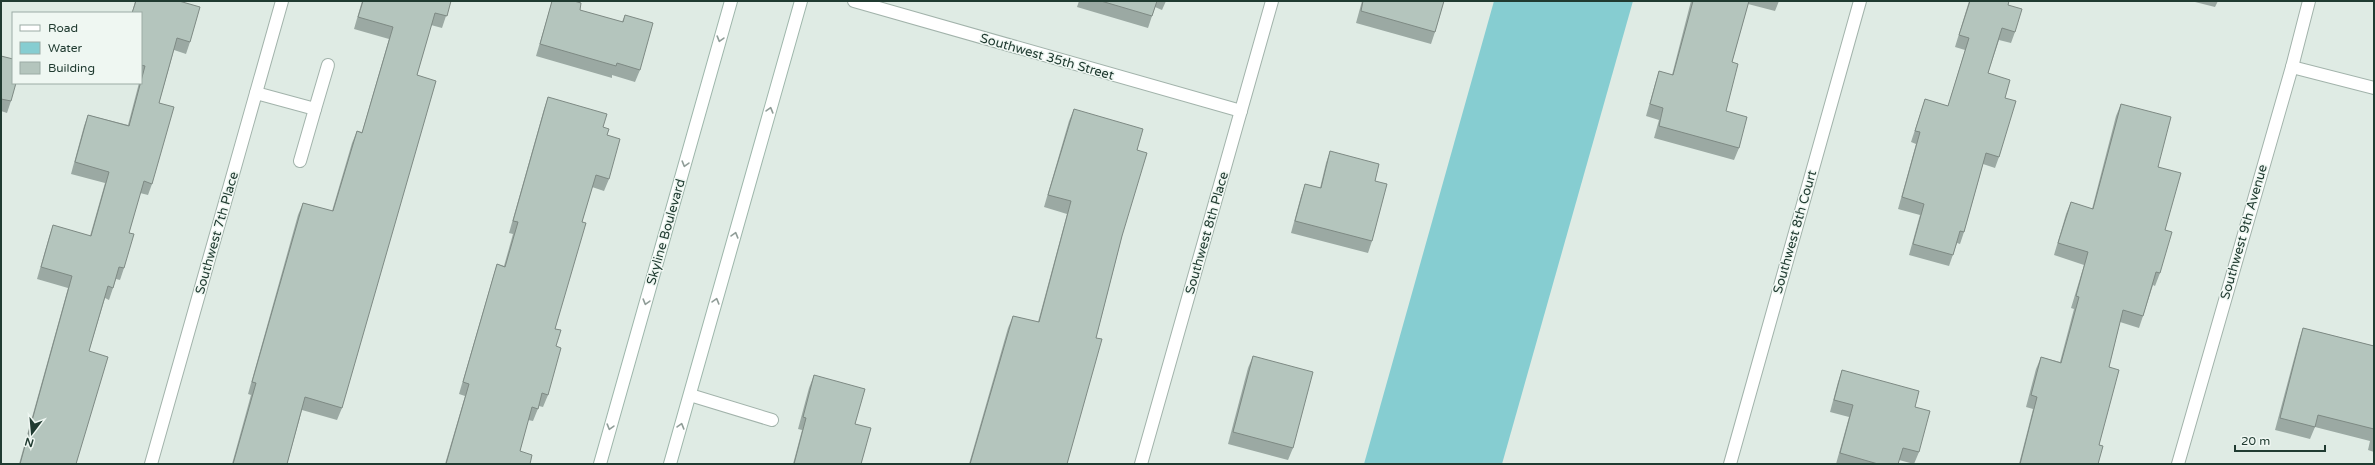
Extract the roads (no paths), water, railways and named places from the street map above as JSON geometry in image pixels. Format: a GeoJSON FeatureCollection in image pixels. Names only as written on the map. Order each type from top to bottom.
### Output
{"type":"FeatureCollection","features":[{"type":"Feature","properties":{"kind":"street","name":"Southwest 7th Place"},"geometry":{"type":"LineString","coordinates":[[151,464],[282,1]]}},
{"type":"Feature","properties":{"kind":"street","name":"Skyline Boulevard"},"geometry":{"type":"LineString","coordinates":[[600,464],[731,1]]}},
{"type":"Feature","properties":{"kind":"street"},"geometry":{"type":"LineString","coordinates":[[670,464],[801,1]]}},
{"type":"Feature","properties":{"kind":"street","name":"Southwest 35th Street"},"geometry":{"type":"LineString","coordinates":[[854,1],[1241,111]]}},
{"type":"Feature","properties":{"kind":"street","name":"Southwest 8th Place"},"geometry":{"type":"LineString","coordinates":[[1141,464],[1272,1]]}},
{"type":"Feature","properties":{"kind":"street","name":"Southwest 8th Court"},"geometry":{"type":"LineString","coordinates":[[1730,464],[1860,1]]}},
{"type":"Feature","properties":{"kind":"street","name":"Southwest 9th Avenue"},"geometry":{"type":"LineString","coordinates":[[2178,464],[2292,67],[2309,1]]}},
{"type":"Feature","properties":{"kind":"street"},"geometry":{"type":"LineString","coordinates":[[300,161],[328,65]]}},
{"type":"Feature","properties":{"kind":"street"},"geometry":{"type":"LineString","coordinates":[[2292,67],[2374,88]]}},
{"type":"Feature","properties":{"kind":"street"},"geometry":{"type":"LineString","coordinates":[[256,93],[315,109]]}},
{"type":"Feature","properties":{"kind":"street"},"geometry":{"type":"LineString","coordinates":[[690,395],[772,420]]}},
{"type":"Feature","properties":{"kind":"water"},"geometry":{"type":"Polygon","coordinates":[[[1494,1],[1633,1],[1502,464],[1364,464],[1494,1]]]}}]}
